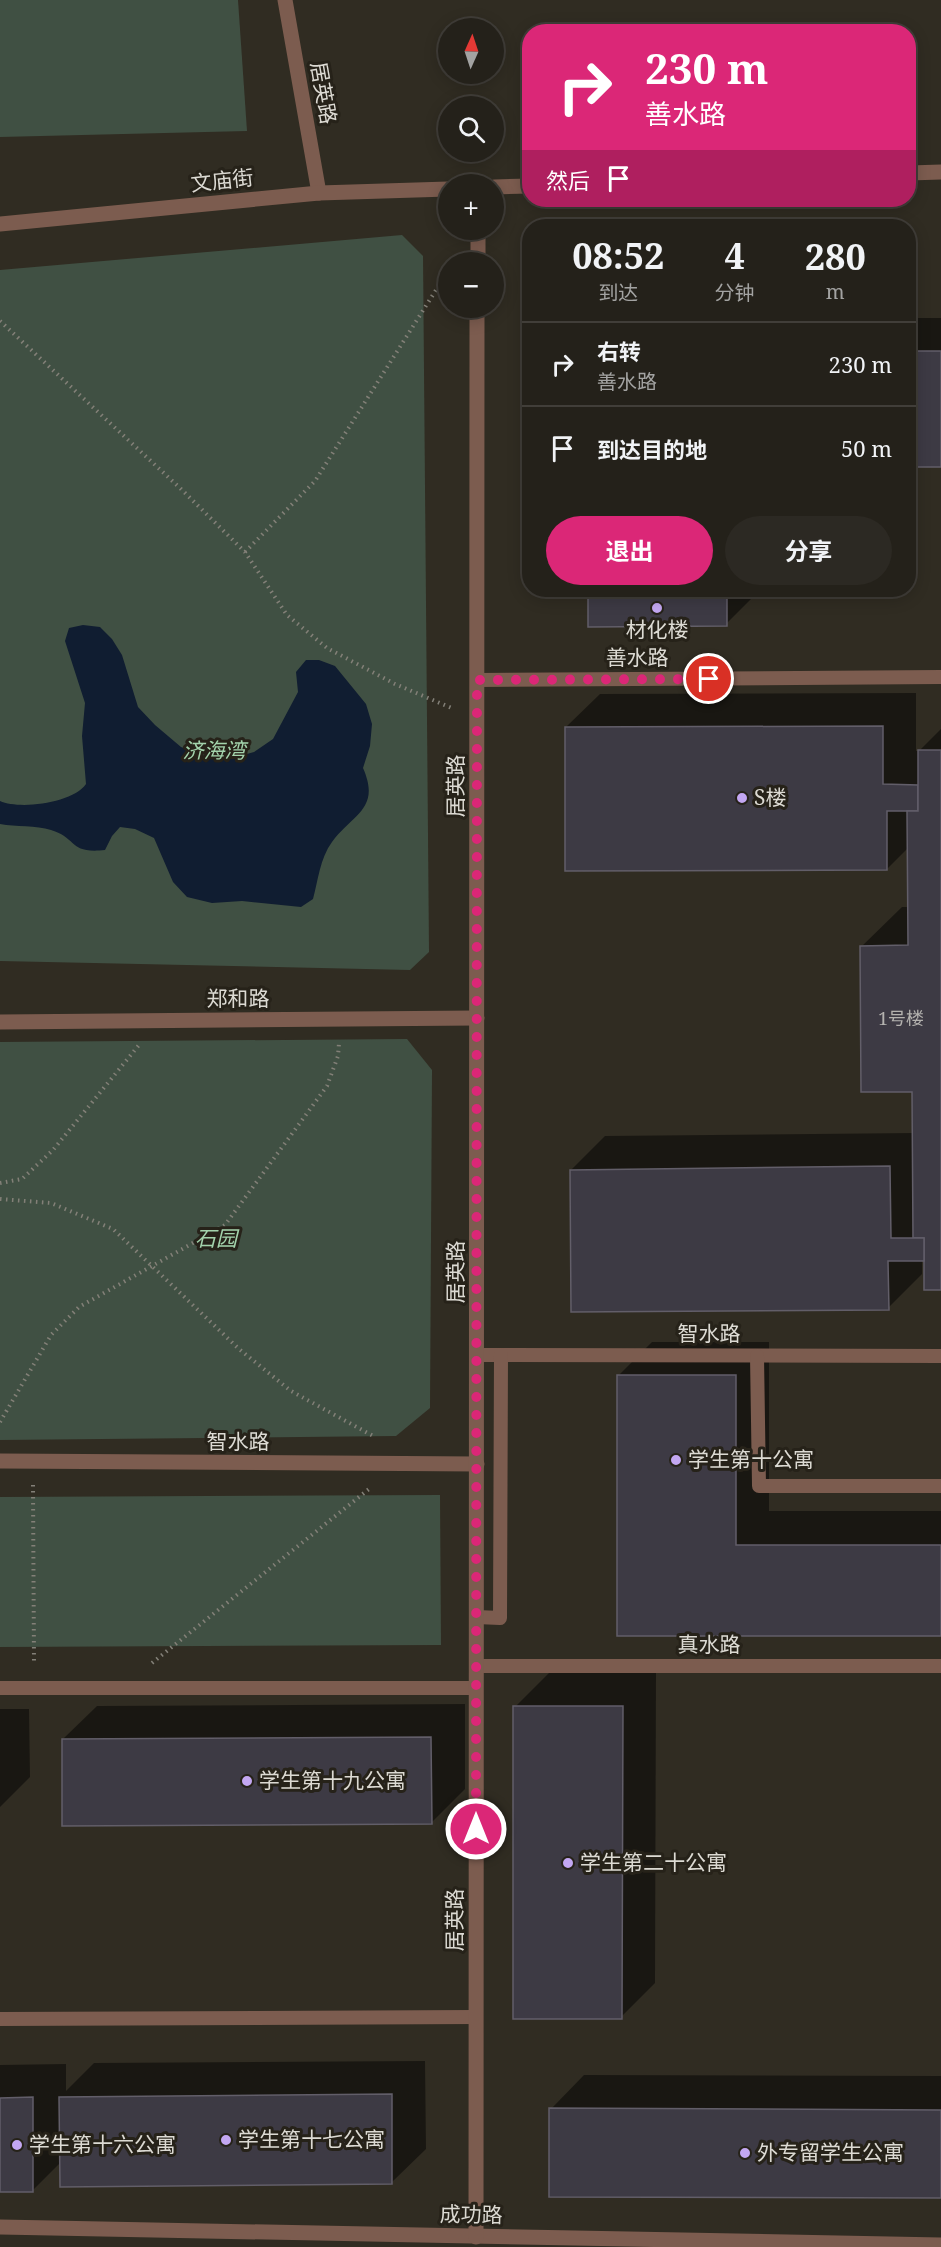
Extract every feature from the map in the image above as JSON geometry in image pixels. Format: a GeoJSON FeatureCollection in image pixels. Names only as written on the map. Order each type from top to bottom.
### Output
{"type":"FeatureCollection","features":[{"type":"Feature","properties":{"kind":"street","name":"居英路"},"geometry":{"type":"LineString","coordinates":[[285,0],[320,193]]}},
{"type":"Feature","properties":{"kind":"street"},"geometry":{"type":"LineString","coordinates":[[916,173],[941,172]]}},
{"type":"Feature","properties":{"kind":"street"},"geometry":{"type":"LineString","coordinates":[[504,187],[522,186]]}},
{"type":"Feature","properties":{"kind":"street","name":"文庙街"},"geometry":{"type":"LineString","coordinates":[[0,224],[320,193],[438,189]]}},
{"type":"Feature","properties":{"kind":"street","name":"居英路"},"geometry":{"type":"LineString","coordinates":[[476,2237],[477,318]]}},
{"type":"Feature","properties":{"kind":"street","name":"郑和路"},"geometry":{"type":"LineString","coordinates":[[0,1022],[477,1018]]}},
{"type":"Feature","properties":{"kind":"street","name":"智水路"},"geometry":{"type":"LineString","coordinates":[[0,1461],[477,1464]]}},
{"type":"Feature","properties":{"kind":"street","name":"成功路"},"geometry":{"type":"LineString","coordinates":[[0,2227],[941,2245]]}},
{"type":"Feature","properties":{"kind":"lane","name":"善水路"},"geometry":{"type":"LineString","coordinates":[[477,680],[941,677]]}},
{"type":"Feature","properties":{"kind":"lane"},"geometry":{"type":"LineString","coordinates":[[477,1617],[500,1618],[501,1354]]}},
{"type":"Feature","properties":{"kind":"lane","name":"智水路"},"geometry":{"type":"LineString","coordinates":[[477,1355],[941,1356]]}},
{"type":"Feature","properties":{"kind":"lane"},"geometry":{"type":"LineString","coordinates":[[758,1356],[759,1486],[941,1486]]}},
{"type":"Feature","properties":{"kind":"lane","name":"真水路"},"geometry":{"type":"LineString","coordinates":[[476,1666],[941,1666]]}},
{"type":"Feature","properties":{"kind":"lane"},"geometry":{"type":"LineString","coordinates":[[0,1688],[476,1688]]}},
{"type":"Feature","properties":{"kind":"lane"},"geometry":{"type":"LineString","coordinates":[[0,2019],[476,2017]]}},
{"type":"Feature","properties":{"kind":"path"},"geometry":{"type":"LineString","coordinates":[[245,552],[315,481],[438,288]]}},
{"type":"Feature","properties":{"kind":"path"},"geometry":{"type":"LineString","coordinates":[[0,321],[181,489],[245,552],[287,615],[327,648],[395,684],[477,719]]}},
{"type":"Feature","properties":{"kind":"path"},"geometry":{"type":"LineString","coordinates":[[0,1422],[51,1335],[79,1307],[225,1225],[327,1086],[338,1056],[341,1020]]}},
{"type":"Feature","properties":{"kind":"path"},"geometry":{"type":"LineString","coordinates":[[0,1183],[22,1179],[53,1150],[159,1021]]}},
{"type":"Feature","properties":{"kind":"path"},"geometry":{"type":"LineString","coordinates":[[0,1199],[51,1203],[112,1228],[239,1349],[291,1391],[384,1442]]}},
{"type":"Feature","properties":{"kind":"path"},"geometry":{"type":"LineString","coordinates":[[32,1462],[34,1688]]}},
{"type":"Feature","properties":{"kind":"path"},"geometry":{"type":"LineString","coordinates":[[121,1688],[400,1464]]}},
{"type":"Feature","properties":{"kind":"green space"},"geometry":{"type":"Polygon","coordinates":[[[0,0],[238,0],[247,131],[0,137],[0,0]]]}},
{"type":"Feature","properties":{"kind":"green space","name":"济海湾"},"geometry":{"type":"Polygon","coordinates":[[[402,235],[423,256],[429,952],[410,970],[0,961],[0,270],[402,235]]]}},
{"type":"Feature","properties":{"kind":"green space","name":"石园"},"geometry":{"type":"Polygon","coordinates":[[[407,1039],[432,1070],[430,1408],[396,1436],[0,1440],[0,1042],[407,1039]]]}},
{"type":"Feature","properties":{"kind":"green space"},"geometry":{"type":"Polygon","coordinates":[[[440,1495],[441,1645],[0,1647],[0,1497],[440,1495]]]}},
{"type":"Feature","properties":{"kind":"water"},"geometry":{"type":"Polygon","coordinates":[[[83,625],[100,627],[112,639],[122,655],[138,707],[155,725],[181,747],[210,758],[229,759],[254,752],[273,739],[298,692],[296,672],[306,660],[319,660],[335,666],[366,704],[372,724],[370,746],[363,768],[369,793],[362,810],[328,848],[322,862],[313,899],[301,907],[242,901],[212,903],[187,897],[173,882],[154,838],[135,829],[120,827],[105,850],[93,851],[79,848],[60,833],[51,830],[0,824],[0,801],[20,805],[46,803],[70,796],[86,784],[82,736],[85,703],[65,641],[69,628],[83,625]]]}},
{"type":"Feature","properties":{"kind":"building"},"geometry":{"type":"Polygon","coordinates":[[[916,351],[941,351],[941,467],[916,467],[916,351]]]}},
{"type":"Feature","properties":{"kind":"building","name":"材化楼"},"geometry":{"type":"Polygon","coordinates":[[[588,597],[727,597],[727,626],[588,627],[588,597]]]}},
{"type":"Feature","properties":{"kind":"building","name":"S楼"},"geometry":{"type":"Polygon","coordinates":[[[883,726],[883,784],[918,785],[918,811],[887,811],[887,870],[565,871],[565,727],[883,726]]]}},
{"type":"Feature","properties":{"kind":"building"},"geometry":{"type":"Polygon","coordinates":[[[918,750],[941,750],[941,1290],[924,1290],[924,1238],[913,1238],[912,1092],[861,1092],[860,946],[908,945],[907,811],[918,811],[918,750]]]}},
{"type":"Feature","properties":{"kind":"building"},"geometry":{"type":"Polygon","coordinates":[[[890,1166],[891,1238],[924,1238],[924,1261],[888,1261],[889,1310],[571,1312],[570,1170],[890,1166]]]}},
{"type":"Feature","properties":{"kind":"building","name":"学生第十公寓"},"geometry":{"type":"Polygon","coordinates":[[[617,1375],[736,1375],[736,1545],[941,1545],[941,1636],[617,1636],[617,1375]]]}},
{"type":"Feature","properties":{"kind":"building","name":"学生第二十公寓"},"geometry":{"type":"Polygon","coordinates":[[[513,1706],[623,1706],[622,2019],[513,2019],[513,1706]]]}},
{"type":"Feature","properties":{"kind":"building","name":"学生第十九公寓"},"geometry":{"type":"Polygon","coordinates":[[[431,1737],[432,1824],[62,1826],[62,1739],[431,1737]]]}},
{"type":"Feature","properties":{"kind":"building","name":"学生第十七公寓"},"geometry":{"type":"Polygon","coordinates":[[[392,2094],[392,2184],[60,2187],[59,2097],[392,2094]]]}},
{"type":"Feature","properties":{"kind":"building","name":"学生第十六公寓"},"geometry":{"type":"Polygon","coordinates":[[[33,2097],[33,2192],[0,2192],[0,2098],[33,2097]]]}},
{"type":"Feature","properties":{"kind":"building","name":"外专留学生公寓"},"geometry":{"type":"Polygon","coordinates":[[[549,2108],[941,2110],[941,2198],[549,2197],[549,2108]]]}},
{"type":"Feature","properties":{"kind":"place","name":"材化楼"},"geometry":{"type":"Point","coordinates":[657,608]}},
{"type":"Feature","properties":{"kind":"place","name":"S楼"},"geometry":{"type":"Point","coordinates":[742,798]}},
{"type":"Feature","properties":{"kind":"place","name":"学生第十公寓"},"geometry":{"type":"Point","coordinates":[676,1460]}},
{"type":"Feature","properties":{"kind":"place","name":"学生第十九公寓"},"geometry":{"type":"Point","coordinates":[247,1781]}},
{"type":"Feature","properties":{"kind":"place","name":"学生第二十公寓"},"geometry":{"type":"Point","coordinates":[568,1863]}},
{"type":"Feature","properties":{"kind":"place","name":"学生第十七公寓"},"geometry":{"type":"Point","coordinates":[226,2140]}},
{"type":"Feature","properties":{"kind":"place","name":"学生第十六公寓"},"geometry":{"type":"Point","coordinates":[17,2145]}},
{"type":"Feature","properties":{"kind":"place","name":"外专留学生公寓"},"geometry":{"type":"Point","coordinates":[745,2153]}},
{"type":"Feature","properties":{"kind":"route"},"geometry":{"type":"LineString","coordinates":[[476,1829],[477,680],[709,679]]}}]}
